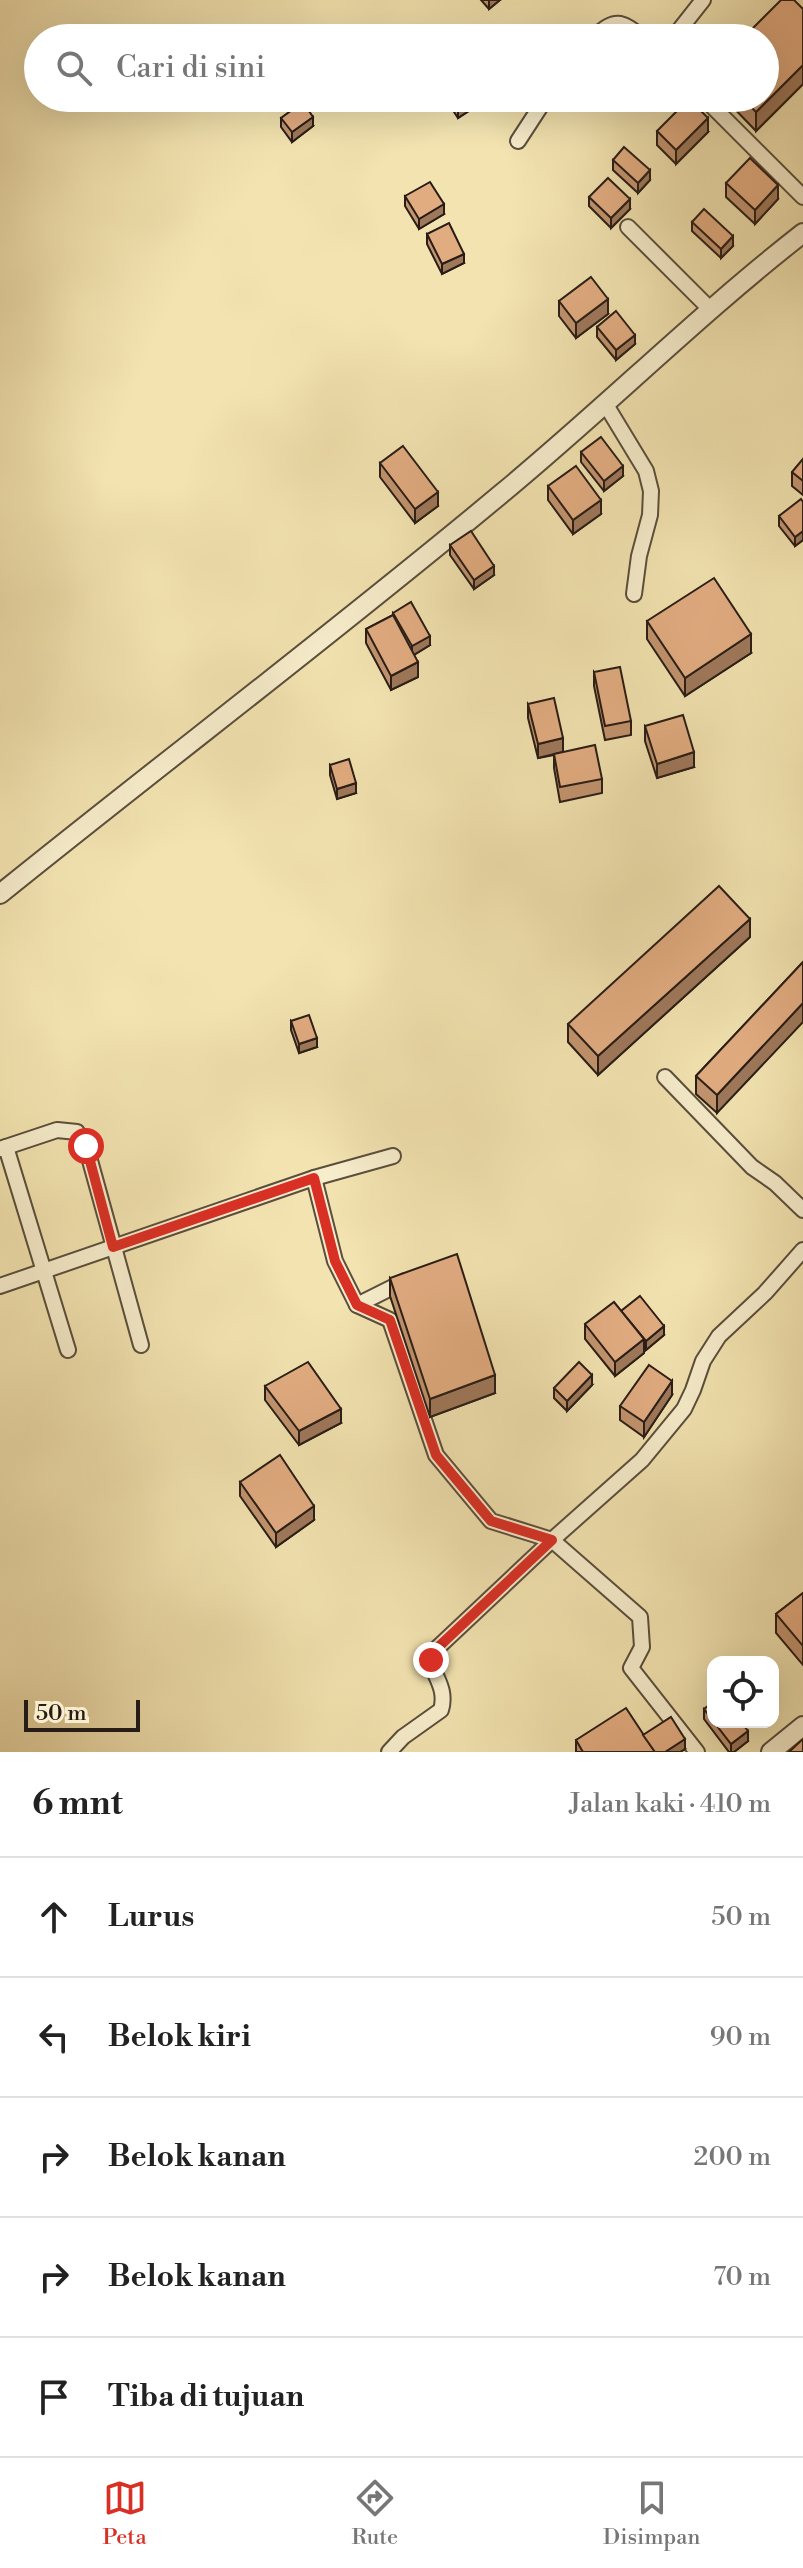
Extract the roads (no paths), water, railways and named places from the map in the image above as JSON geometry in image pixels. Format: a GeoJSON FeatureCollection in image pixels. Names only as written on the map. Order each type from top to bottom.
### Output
{"type":"FeatureCollection","features":[{"type":"Feature","properties":{"kind":"street"},"geometry":{"type":"LineString","coordinates":[[684,24],[703,0]]}},
{"type":"Feature","properties":{"kind":"street"},"geometry":{"type":"LineString","coordinates":[[518,141],[537,112]]}},
{"type":"Feature","properties":{"kind":"street"},"geometry":{"type":"LineString","coordinates":[[718,112],[803,197]]}},
{"type":"Feature","properties":{"kind":"street"},"geometry":{"type":"LineString","coordinates":[[628,227],[709,308]]}},
{"type":"Feature","properties":{"kind":"street"},"geometry":{"type":"LineString","coordinates":[[0,894],[379,594],[606,405],[709,308],[803,233]]}},
{"type":"Feature","properties":{"kind":"street"},"geometry":{"type":"LineString","coordinates":[[606,405],[643,465],[651,491],[650,515],[639,556],[634,594]]}},
{"type":"Feature","properties":{"kind":"street"},"geometry":{"type":"LineString","coordinates":[[665,1077],[752,1167],[775,1183],[803,1210]]}},
{"type":"Feature","properties":{"kind":"street"},"geometry":{"type":"LineString","coordinates":[[68,1350],[3,1148],[57,1130],[77,1132],[86,1146],[141,1345]]}},
{"type":"Feature","properties":{"kind":"street"},"geometry":{"type":"LineString","coordinates":[[0,1286],[314,1178],[393,1156]]}},
{"type":"Feature","properties":{"kind":"street"},"geometry":{"type":"LineString","coordinates":[[314,1178],[335,1261],[357,1305],[390,1320],[436,1455],[491,1521],[552,1540],[640,1617],[642,1647],[631,1668],[697,1752]]}},
{"type":"Feature","properties":{"kind":"street"},"geometry":{"type":"LineString","coordinates":[[389,1752],[403,1737],[441,1710],[444,1695],[431,1663],[433,1652],[642,1460],[684,1409],[710,1348],[719,1336],[765,1293],[803,1250]]}},
{"type":"Feature","properties":{"kind":"street"},"geometry":{"type":"LineString","coordinates":[[357,1305],[413,1277]]}},
{"type":"Feature","properties":{"kind":"street"},"geometry":{"type":"LineString","coordinates":[[771,1752],[803,1726]]}}]}
